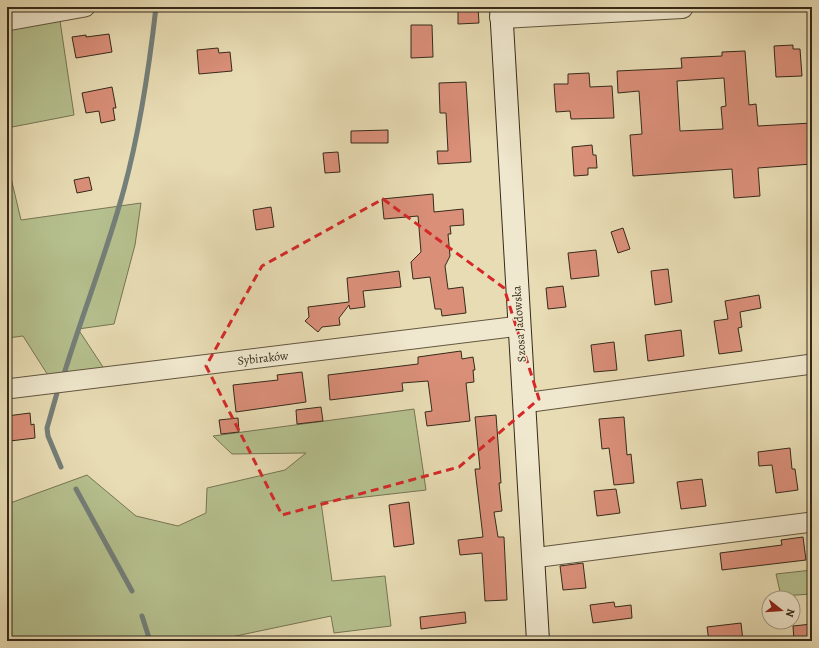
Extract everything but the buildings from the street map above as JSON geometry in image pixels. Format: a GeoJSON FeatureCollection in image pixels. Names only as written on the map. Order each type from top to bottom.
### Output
{"type":"FeatureCollection","features":[{"type":"Feature","properties":{"kind":"main road"},"geometry":{"type":"LineString","coordinates":[[501,12],[682,7]]}},
{"type":"Feature","properties":{"kind":"main road","name":"Szosa Jadowska"},"geometry":{"type":"LineString","coordinates":[[501,12],[538,641]]}},
{"type":"Feature","properties":{"kind":"street"},"geometry":{"type":"LineString","coordinates":[[7,21],[85,7]]}},
{"type":"Feature","properties":{"kind":"street","name":"Sybiraków"},"geometry":{"type":"LineString","coordinates":[[7,389],[519,326]]}},
{"type":"Feature","properties":{"kind":"street"},"geometry":{"type":"LineString","coordinates":[[524,403],[812,364]]}},
{"type":"Feature","properties":{"kind":"street"},"geometry":{"type":"LineString","coordinates":[[533,558],[812,522]]}},
{"type":"Feature","properties":{"kind":"highlighted area"},"geometry":{"type":"Polygon","coordinates":[[[383,199],[504,288],[539,399],[459,467],[282,515],[206,366],[262,266],[383,199]]]}},
{"type":"Feature","properties":{"kind":"green space"},"geometry":{"type":"Polygon","coordinates":[[[60,21],[74,115],[7,128],[7,29],[60,21]]]}},
{"type":"Feature","properties":{"kind":"green space"},"geometry":{"type":"Polygon","coordinates":[[[7,161],[21,220],[141,203],[135,245],[114,324],[78,329],[107,373],[51,380],[23,336],[7,338],[7,161]]]}},
{"type":"Feature","properties":{"kind":"green space"},"geometry":{"type":"Polygon","coordinates":[[[414,409],[426,490],[321,502],[332,581],[385,576],[391,626],[334,633],[331,616],[212,641],[7,641],[7,503],[87,475],[136,516],[178,526],[206,513],[207,488],[285,470],[306,453],[232,454],[213,436],[414,409]]]}},
{"type":"Feature","properties":{"kind":"green space"},"geometry":{"type":"Polygon","coordinates":[[[812,570],[812,594],[801,595],[801,590],[780,590],[776,574],[812,570]]]}},
{"type":"Feature","properties":{"kind":"waterway"},"geometry":{"type":"LineString","coordinates":[[64,374],[110,236],[130,167],[143,99],[156,7]]}},
{"type":"Feature","properties":{"kind":"waterway"},"geometry":{"type":"LineString","coordinates":[[57,393],[47,428],[48,436],[61,467]]}},
{"type":"Feature","properties":{"kind":"waterway"},"geometry":{"type":"LineString","coordinates":[[76,489],[132,591]]}},
{"type":"Feature","properties":{"kind":"waterway"},"geometry":{"type":"LineString","coordinates":[[142,616],[150,641]]}}]}
